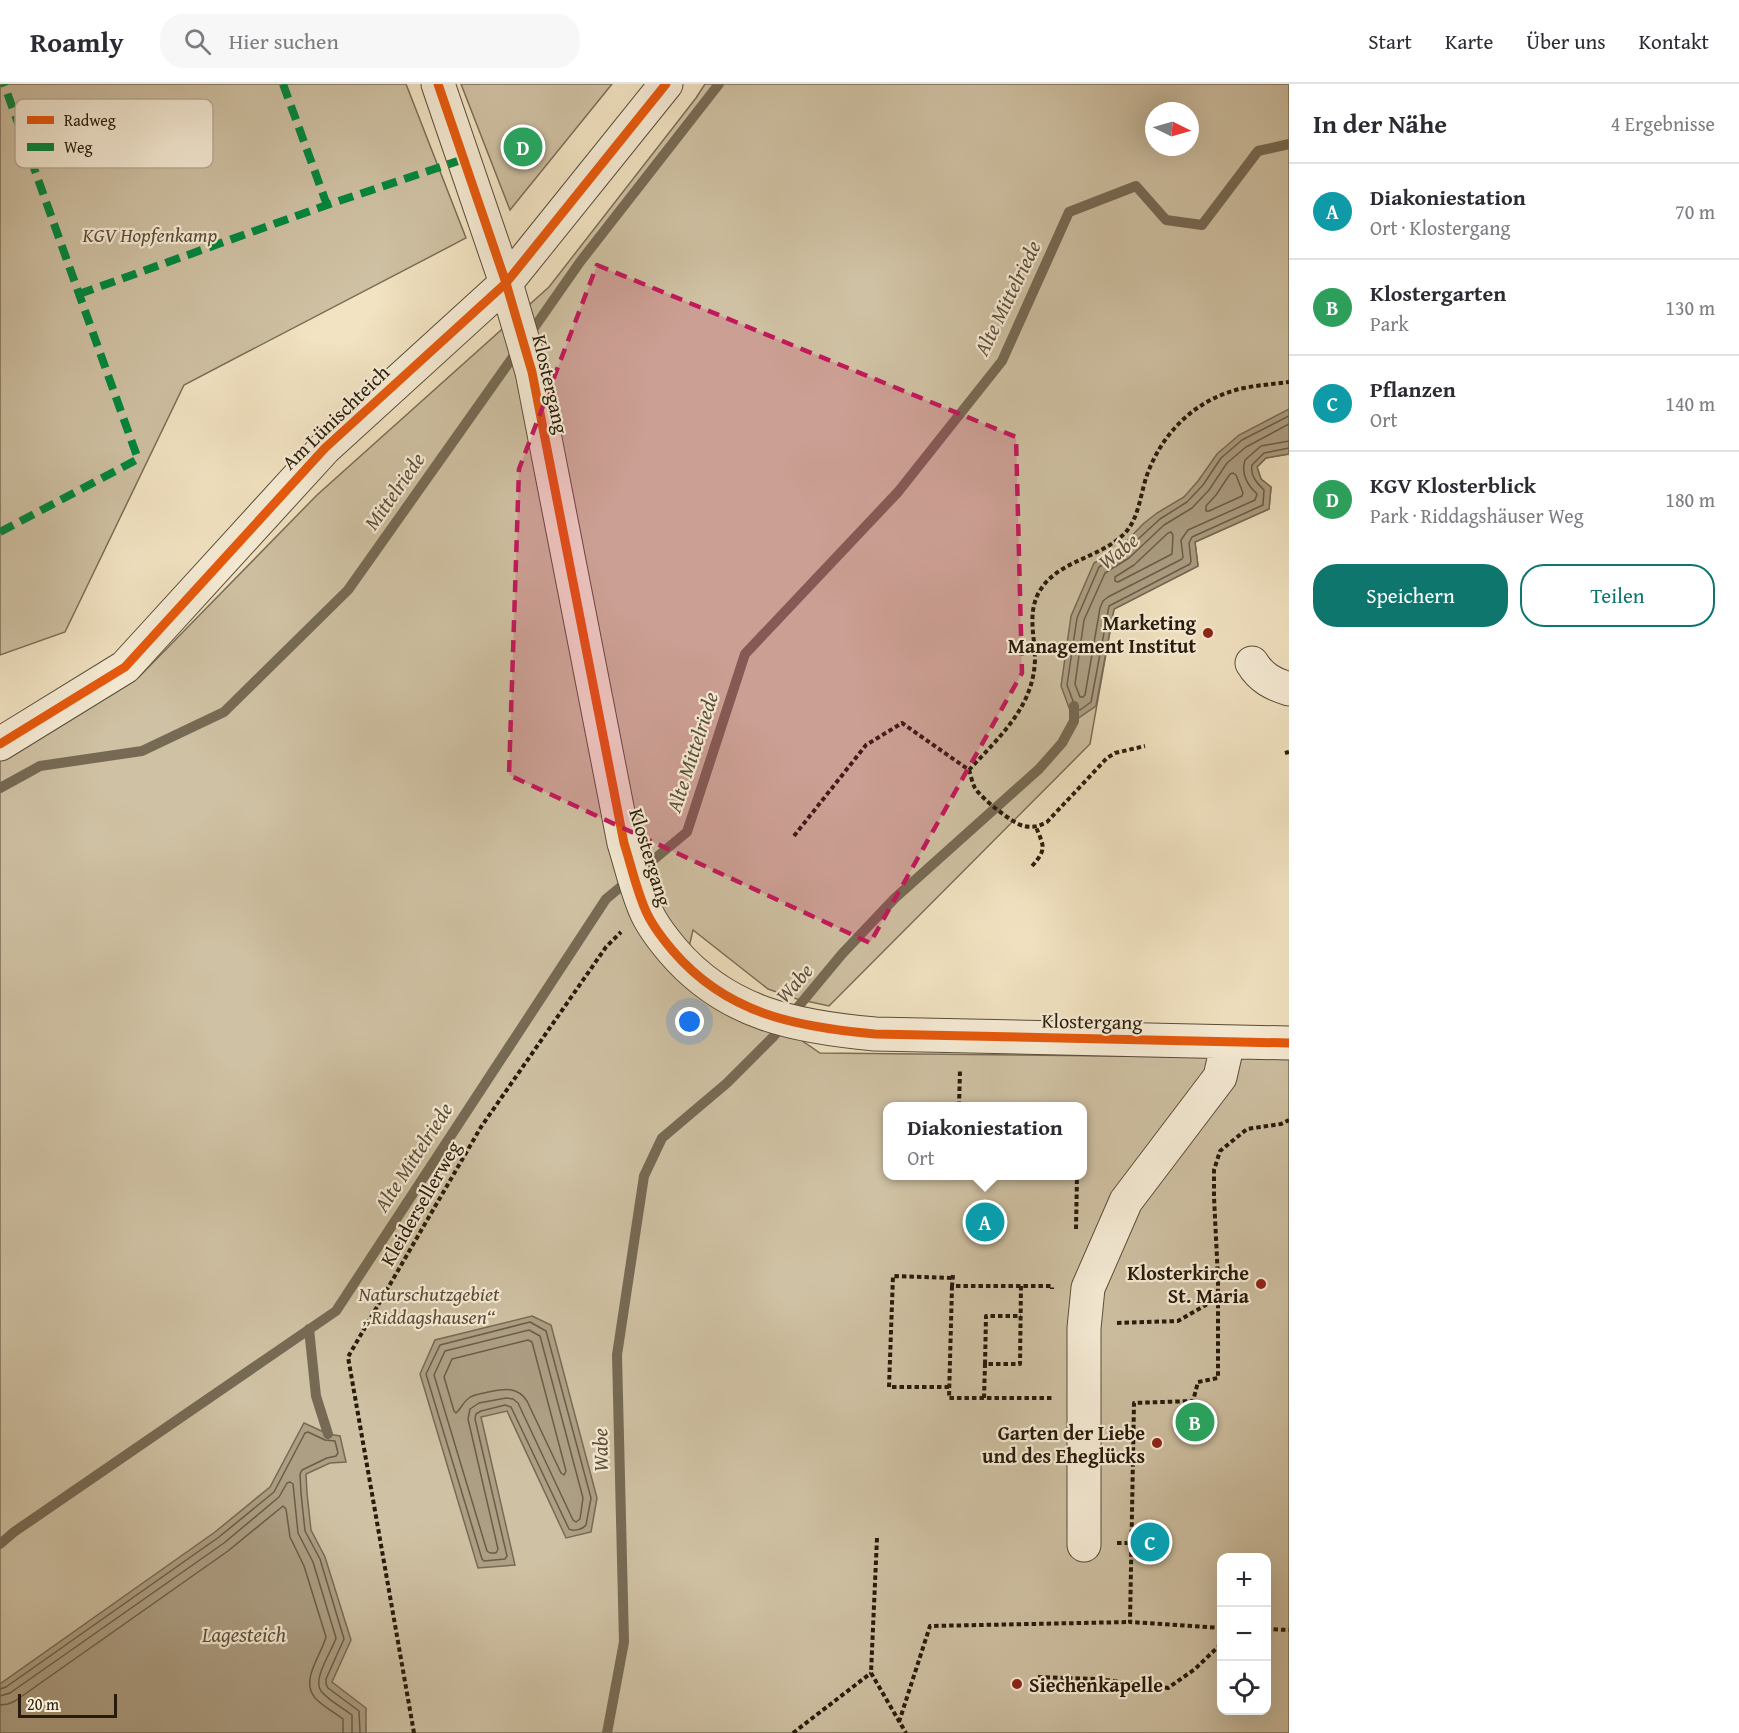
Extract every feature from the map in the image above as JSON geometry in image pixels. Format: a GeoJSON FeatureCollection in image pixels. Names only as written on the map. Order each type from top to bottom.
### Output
{"type":"FeatureCollection","features":[{"type":"Feature","properties":{"kind":"street","name":"Klostergang"},"geometry":{"type":"LineString","coordinates":[[438,84],[520,326],[532,372],[624,843],[645,909],[664,940],[694,972],[739,1004],[764,1015],[835,1031],[874,1034],[1289,1043]]}},
{"type":"Feature","properties":{"kind":"street","name":"Am Lünischteich"},"geometry":{"type":"LineString","coordinates":[[0,744],[125,667],[325,448],[506,283],[666,84]]}},
{"type":"Feature","properties":{"kind":"street"},"geometry":{"type":"LineString","coordinates":[[1252,663],[1264,678],[1275,685],[1289,689]]}},
{"type":"Feature","properties":{"kind":"street"},"geometry":{"type":"LineString","coordinates":[[1084,1545],[1085,1320],[1088,1288],[1126,1201],[1220,1077],[1228,1041]]}},
{"type":"Feature","properties":{"kind":"path"},"geometry":{"type":"LineString","coordinates":[[969,770],[1013,722],[1025,703],[1032,682],[1035,660],[1032,621],[1034,608],[1047,581],[1060,569],[1107,546],[1122,536],[1131,526],[1155,455],[1167,436],[1183,419],[1201,405],[1222,394],[1244,388],[1289,382]]}},
{"type":"Feature","properties":{"kind":"path"},"geometry":{"type":"LineString","coordinates":[[794,836],[866,745],[902,723],[969,770],[974,788],[1021,826],[1036,827],[1047,822],[1107,758],[1115,753],[1145,746]]}},
{"type":"Feature","properties":{"kind":"path"},"geometry":{"type":"LineString","coordinates":[[1032,866],[1042,855],[1043,844],[1036,827]]}},
{"type":"Feature","properties":{"kind":"path"},"geometry":{"type":"LineString","coordinates":[[1130,1622],[1134,1403],[1193,1401],[1198,1382],[1218,1378],[1214,1170],[1220,1151],[1247,1129],[1281,1124],[1289,1120]]}},
{"type":"Feature","properties":{"kind":"path"},"geometry":{"type":"LineString","coordinates":[[949,1387],[889,1388],[893,1276],[953,1276],[949,1398],[1084,1398]]}},
{"type":"Feature","properties":{"kind":"path"},"geometry":{"type":"LineString","coordinates":[[952,1286],[1052,1286],[1052,1297]]}},
{"type":"Feature","properties":{"kind":"path"},"geometry":{"type":"LineString","coordinates":[[985,1364],[1020,1364],[1021,1286]]}},
{"type":"Feature","properties":{"kind":"path"},"geometry":{"type":"LineString","coordinates":[[1085,1320],[1127,1323],[1178,1321],[1218,1298]]}},
{"type":"Feature","properties":{"kind":"path"},"geometry":{"type":"LineString","coordinates":[[984,1398],[986,1316],[1021,1316]]}},
{"type":"Feature","properties":{"kind":"path"},"geometry":{"type":"LineString","coordinates":[[1052,1387],[1052,1398]]}},
{"type":"Feature","properties":{"kind":"path"},"geometry":{"type":"LineString","coordinates":[[877,1538],[871,1672],[906,1733]]}},
{"type":"Feature","properties":{"kind":"path"},"geometry":{"type":"LineString","coordinates":[[899,1722],[930,1626],[1130,1622],[1217,1628]]}},
{"type":"Feature","properties":{"kind":"path"},"geometry":{"type":"LineString","coordinates":[[1271,1629],[1289,1630]]}},
{"type":"Feature","properties":{"kind":"path"},"geometry":{"type":"LineString","coordinates":[[1038,1677],[1098,1679],[1168,1688],[1195,1669],[1217,1647]]}},
{"type":"Feature","properties":{"kind":"path"},"geometry":{"type":"LineString","coordinates":[[793,1733],[871,1672]]}},
{"type":"Feature","properties":{"kind":"highlighted area"},"geometry":{"type":"Polygon","coordinates":[[[597,265],[1016,437],[1022,673],[870,943],[509,775],[519,469],[597,265]]]}},
{"type":"Feature","properties":{"kind":"green space","name":"KGV Hopfenkamp"},"geometry":{"type":"Polygon","coordinates":[[[0,84],[406,84],[466,238],[184,385],[65,632],[0,655],[0,84]]]}},
{"type":"Feature","properties":{"kind":"green space"},"geometry":{"type":"Polygon","coordinates":[[[461,84],[612,84],[510,210],[461,84]]]}},
{"type":"Feature","properties":{"kind":"green space","name":"Naturschutzgebiet „Riddagshausen“"},"geometry":{"type":"Polygon","coordinates":[[[705,84],[1289,84],[1289,454],[1266,458],[1257,467],[1261,479],[1271,487],[1269,509],[1195,542],[1198,566],[1114,609],[1090,744],[829,1006],[797,999],[768,989],[693,930],[689,947],[692,965],[820,1053],[1289,1058],[1289,1733],[0,1733],[0,754],[139,677],[317,495],[549,287],[705,84]]]}},
{"type":"Feature","properties":{"kind":"water"},"geometry":{"type":"Polygon","coordinates":[[[1289,409],[1289,454],[1266,458],[1257,467],[1261,479],[1271,487],[1269,509],[1195,542],[1198,566],[1114,609],[1096,706],[1074,721],[1061,686],[1071,616],[1094,563],[1120,548],[1143,524],[1184,497],[1217,454],[1239,435],[1289,409]]]}},
{"type":"Feature","properties":{"kind":"water"},"geometry":{"type":"Polygon","coordinates":[[[532,1316],[551,1325],[597,1498],[591,1532],[566,1538],[507,1411],[481,1417],[515,1565],[478,1568],[420,1374],[435,1340],[532,1316]]]}},
{"type":"Feature","properties":{"kind":"water","name":"Lagesteich"},"geometry":{"type":"Polygon","coordinates":[[[304,1423],[328,1434],[340,1436],[346,1462],[330,1463],[306,1474],[307,1493],[311,1530],[325,1557],[351,1640],[332,1682],[366,1708],[366,1733],[0,1733],[0,1684],[215,1532],[270,1487],[304,1423]]]}},
{"type":"Feature","properties":{"kind":"waterway","name":"Mittelriede"},"geometry":{"type":"LineString","coordinates":[[529,335],[580,262],[719,84]]}},
{"type":"Feature","properties":{"kind":"waterway","name":"Alte Mittelriede"},"geometry":{"type":"LineString","coordinates":[[0,1544],[14,1532],[336,1311],[606,899],[687,832],[745,654],[898,492],[1002,361],[1069,212],[1136,186],[1166,220],[1202,225],[1258,151],[1289,144]]}},
{"type":"Feature","properties":{"kind":"waterway","name":"Mittelriede"},"geometry":{"type":"LineString","coordinates":[[0,788],[40,766],[142,751],[224,712],[348,590],[520,347]]}},
{"type":"Feature","properties":{"kind":"waterway","name":"Wabe"},"geometry":{"type":"LineString","coordinates":[[607,1733],[624,1642],[617,1355],[644,1176],[662,1138],[727,1083],[773,1037],[842,954],[895,898],[1039,769],[1062,743],[1074,721],[1074,706]]}},
{"type":"Feature","properties":{"kind":"waterway"},"geometry":{"type":"LineString","coordinates":[[309,1329],[316,1396],[328,1434]]}},
{"type":"Feature","properties":{"kind":"marked path"},"geometry":{"type":"LineString","coordinates":[[4,84],[15,115]]}},
{"type":"Feature","properties":{"kind":"marked path"},"geometry":{"type":"LineString","coordinates":[[283,84],[327,205]]}},
{"type":"Feature","properties":{"kind":"marked path"},"geometry":{"type":"LineString","coordinates":[[79,294],[327,205],[464,159]]}},
{"type":"Feature","properties":{"kind":"marked path"},"geometry":{"type":"LineString","coordinates":[[0,532],[138,459],[34,168]]}},
{"type":"Feature","properties":{"kind":"cycle path"},"geometry":{"type":"LineString","coordinates":[[438,84],[506,283],[532,372],[624,843],[647,915],[673,951],[716,990],[740,1003],[765,1014],[818,1027],[875,1034],[1289,1043]]}},
{"type":"Feature","properties":{"kind":"cycle path"},"geometry":{"type":"LineString","coordinates":[[0,744],[125,667],[325,448],[506,283],[666,84]]}},
{"type":"Feature","properties":{"kind":"place","name":"KGV Klosterblick"},"geometry":{"type":"Point","coordinates":[523,147]}},
{"type":"Feature","properties":{"kind":"place","name":"Marketing Management Institut"},"geometry":{"type":"Point","coordinates":[1208,633]}},
{"type":"Feature","properties":{"kind":"place","name":"Diakoniestation"},"geometry":{"type":"Point","coordinates":[985,1222]}},
{"type":"Feature","properties":{"kind":"place","name":"Klosterkirche St. Maria"},"geometry":{"type":"Point","coordinates":[1261,1284]}},
{"type":"Feature","properties":{"kind":"place","name":"Klostergarten"},"geometry":{"type":"Point","coordinates":[1195,1422]}},
{"type":"Feature","properties":{"kind":"place","name":"Garten der Liebe und des Eheglücks"},"geometry":{"type":"Point","coordinates":[1157,1443]}},
{"type":"Feature","properties":{"kind":"place","name":"Pflanzen"},"geometry":{"type":"Point","coordinates":[1150,1542]}},
{"type":"Feature","properties":{"kind":"place","name":"Siechenkapelle"},"geometry":{"type":"Point","coordinates":[1017,1684]}}]}
